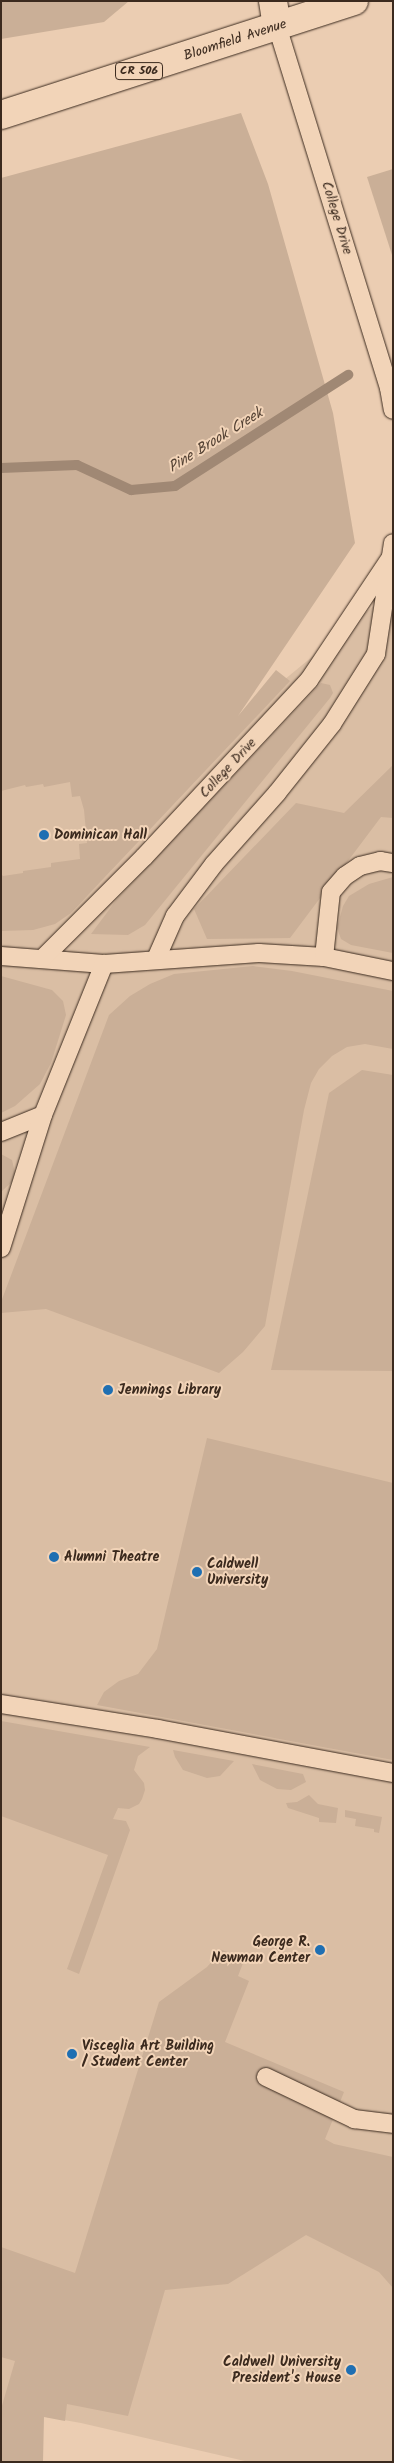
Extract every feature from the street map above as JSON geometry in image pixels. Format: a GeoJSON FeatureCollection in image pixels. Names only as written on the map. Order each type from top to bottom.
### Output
{"type":"FeatureCollection","features":[{"type":"Feature","properties":{"kind":"main road","name":"Bloomfield Avenue"},"geometry":{"type":"LineString","coordinates":[[1,115],[275,14],[354,1]]}},
{"type":"Feature","properties":{"kind":"lane","name":"College Drive"},"geometry":{"type":"LineString","coordinates":[[275,14],[384,370],[393,410]]}},
{"type":"Feature","properties":{"kind":"lane","name":"College Drive"},"geometry":{"type":"LineString","coordinates":[[42,959],[150,850],[309,680],[392,550]]}},
{"type":"Feature","properties":{"kind":"lane","name":"College Drive"},"geometry":{"type":"LineString","coordinates":[[156,959],[175,916],[214,864],[277,793],[332,724],[376,654],[392,550]]}},
{"type":"Feature","properties":{"kind":"lane"},"geometry":{"type":"LineString","coordinates":[[324,957],[331,892],[345,876],[360,866],[380,861],[393,863]]}},
{"type":"Feature","properties":{"kind":"lane"},"geometry":{"type":"LineString","coordinates":[[1,956],[104,964],[260,953],[324,957],[393,971]]}},
{"type":"Feature","properties":{"kind":"lane"},"geometry":{"type":"LineString","coordinates":[[1,1248],[43,1115],[104,964]]}},
{"type":"Feature","properties":{"kind":"lane"},"geometry":{"type":"LineString","coordinates":[[1,1132],[43,1115]]}},
{"type":"Feature","properties":{"kind":"lane"},"geometry":{"type":"LineString","coordinates":[[1,1704],[158,1729],[393,1773]]}},
{"type":"Feature","properties":{"kind":"lane"},"geometry":{"type":"LineString","coordinates":[[266,2077],[354,2119],[393,2124]]}},
{"type":"Feature","properties":{"kind":"shaded area"},"geometry":{"type":"Polygon","coordinates":[[[1,1],[129,1],[104,22],[1,39],[1,1]]]}},
{"type":"Feature","properties":{"kind":"shaded area"},"geometry":{"type":"Polygon","coordinates":[[[241,113],[268,184],[333,413],[355,543],[238,716],[276,670],[290,681],[71,913],[55,924],[33,930],[1,931],[1,874],[3,876],[23,873],[23,871],[51,867],[51,863],[80,859],[79,844],[87,843],[84,810],[80,796],[72,797],[70,782],[44,787],[43,784],[26,787],[25,785],[1,791],[1,178],[241,113]]]}},
{"type":"Feature","properties":{"kind":"shaded area"},"geometry":{"type":"Polygon","coordinates":[[[393,169],[393,258],[367,177],[393,169]]]}},
{"type":"Feature","properties":{"kind":"shaded area","name":"Caldwell University"},"geometry":{"type":"Polygon","coordinates":[[[393,590],[393,2462],[249,2462],[81,2423],[1,2409],[1,735],[233,722],[393,590]]]}},
{"type":"Feature","properties":{"kind":"shaded area"},"geometry":{"type":"Polygon","coordinates":[[[321,683],[330,685],[333,693],[330,698],[145,925],[128,935],[91,934],[117,899],[321,683]]]}},
{"type":"Feature","properties":{"kind":"shaded area"},"geometry":{"type":"Polygon","coordinates":[[[393,765],[393,818],[381,817],[290,938],[207,939],[194,909],[296,803],[344,813],[393,765]]]}},
{"type":"Feature","properties":{"kind":"shaded area"},"geometry":{"type":"Polygon","coordinates":[[[393,877],[393,953],[351,945],[341,939],[337,928],[343,906],[349,896],[369,884],[393,877]]]}},
{"type":"Feature","properties":{"kind":"shaded area"},"geometry":{"type":"Polygon","coordinates":[[[253,966],[292,971],[393,991],[393,1049],[365,1044],[347,1047],[332,1056],[319,1069],[311,1083],[304,1110],[265,1326],[243,1352],[219,1373],[46,1309],[1,1313],[1,1302],[109,1015],[130,996],[150,984],[174,974],[253,966]]]}},
{"type":"Feature","properties":{"kind":"shaded area"},"geometry":{"type":"Polygon","coordinates":[[[1,976],[52,990],[63,1001],[66,1015],[51,1063],[40,1084],[15,1106],[1,1113],[1,976]]]}},
{"type":"Feature","properties":{"kind":"shaded area"},"geometry":{"type":"Polygon","coordinates":[[[362,1070],[393,1075],[393,1371],[271,1370],[329,1093],[362,1070]]]}},
{"type":"Feature","properties":{"kind":"shaded area"},"geometry":{"type":"Polygon","coordinates":[[[1,1154],[12,1160],[15,1179],[1,1192],[1,1154]]]}},
{"type":"Feature","properties":{"kind":"shaded area"},"geometry":{"type":"Polygon","coordinates":[[[207,1438],[393,1483],[393,1760],[97,1705],[104,1692],[119,1681],[138,1674],[157,1649],[207,1438]]]}},
{"type":"Feature","properties":{"kind":"shaded area"},"geometry":{"type":"Polygon","coordinates":[[[1,1721],[150,1747],[138,1756],[134,1770],[144,1783],[145,1790],[142,1799],[139,1804],[129,1809],[118,1808],[113,1819],[126,1821],[130,1830],[79,1974],[67,1969],[108,1855],[1,1816],[1,1721]]]}},
{"type":"Feature","properties":{"kind":"shaded area"},"geometry":{"type":"Polygon","coordinates":[[[173,1750],[234,1761],[220,1776],[207,1778],[183,1770],[173,1750]]]}},
{"type":"Feature","properties":{"kind":"shaded area"},"geometry":{"type":"Polygon","coordinates":[[[252,1764],[303,1774],[306,1782],[291,1790],[277,1789],[260,1780],[252,1764]]]}},
{"type":"Feature","properties":{"kind":"shaded area"},"geometry":{"type":"Polygon","coordinates":[[[309,1795],[318,1804],[338,1808],[336,1823],[319,1822],[319,1818],[288,1808],[286,1803],[297,1802],[309,1795]]]}},
{"type":"Feature","properties":{"kind":"shaded area"},"geometry":{"type":"Polygon","coordinates":[[[345,1810],[382,1817],[379,1833],[374,1832],[374,1829],[355,1826],[356,1819],[345,1817],[345,1810]]]}},
{"type":"Feature","properties":{"kind":"shaded area"},"geometry":{"type":"Polygon","coordinates":[[[219,1949],[245,1958],[238,1976],[249,1981],[225,2042],[344,2092],[325,2139],[334,2144],[393,2157],[393,2288],[379,2272],[306,2235],[228,2284],[165,2290],[128,2416],[67,2404],[65,2421],[44,2417],[43,2462],[1,2462],[1,2409],[15,2361],[1,2357],[1,2247],[75,2273],[159,2002],[207,1967],[216,1957],[219,1949]]]}},
{"type":"Feature","properties":{"kind":"waterway","name":"Pine Brook Creek"},"geometry":{"type":"LineString","coordinates":[[1,468],[77,465],[131,490],[175,486],[348,375]]}},
{"type":"Feature","properties":{"kind":"place","name":"Dominican Hall"},"geometry":{"type":"Point","coordinates":[44,835]}},
{"type":"Feature","properties":{"kind":"place","name":"Jennings Library"},"geometry":{"type":"Point","coordinates":[108,1390]}},
{"type":"Feature","properties":{"kind":"place","name":"Alumni Theatre"},"geometry":{"type":"Point","coordinates":[54,1557]}},
{"type":"Feature","properties":{"kind":"place","name":"Caldwell University"},"geometry":{"type":"Point","coordinates":[197,1572]}},
{"type":"Feature","properties":{"kind":"place","name":"George R. Newman Center"},"geometry":{"type":"Point","coordinates":[320,1950]}},
{"type":"Feature","properties":{"kind":"place","name":"Visceglia Art Building / Student Center"},"geometry":{"type":"Point","coordinates":[72,2054]}},
{"type":"Feature","properties":{"kind":"place","name":"Caldwell University President's House"},"geometry":{"type":"Point","coordinates":[351,2370]}}]}
